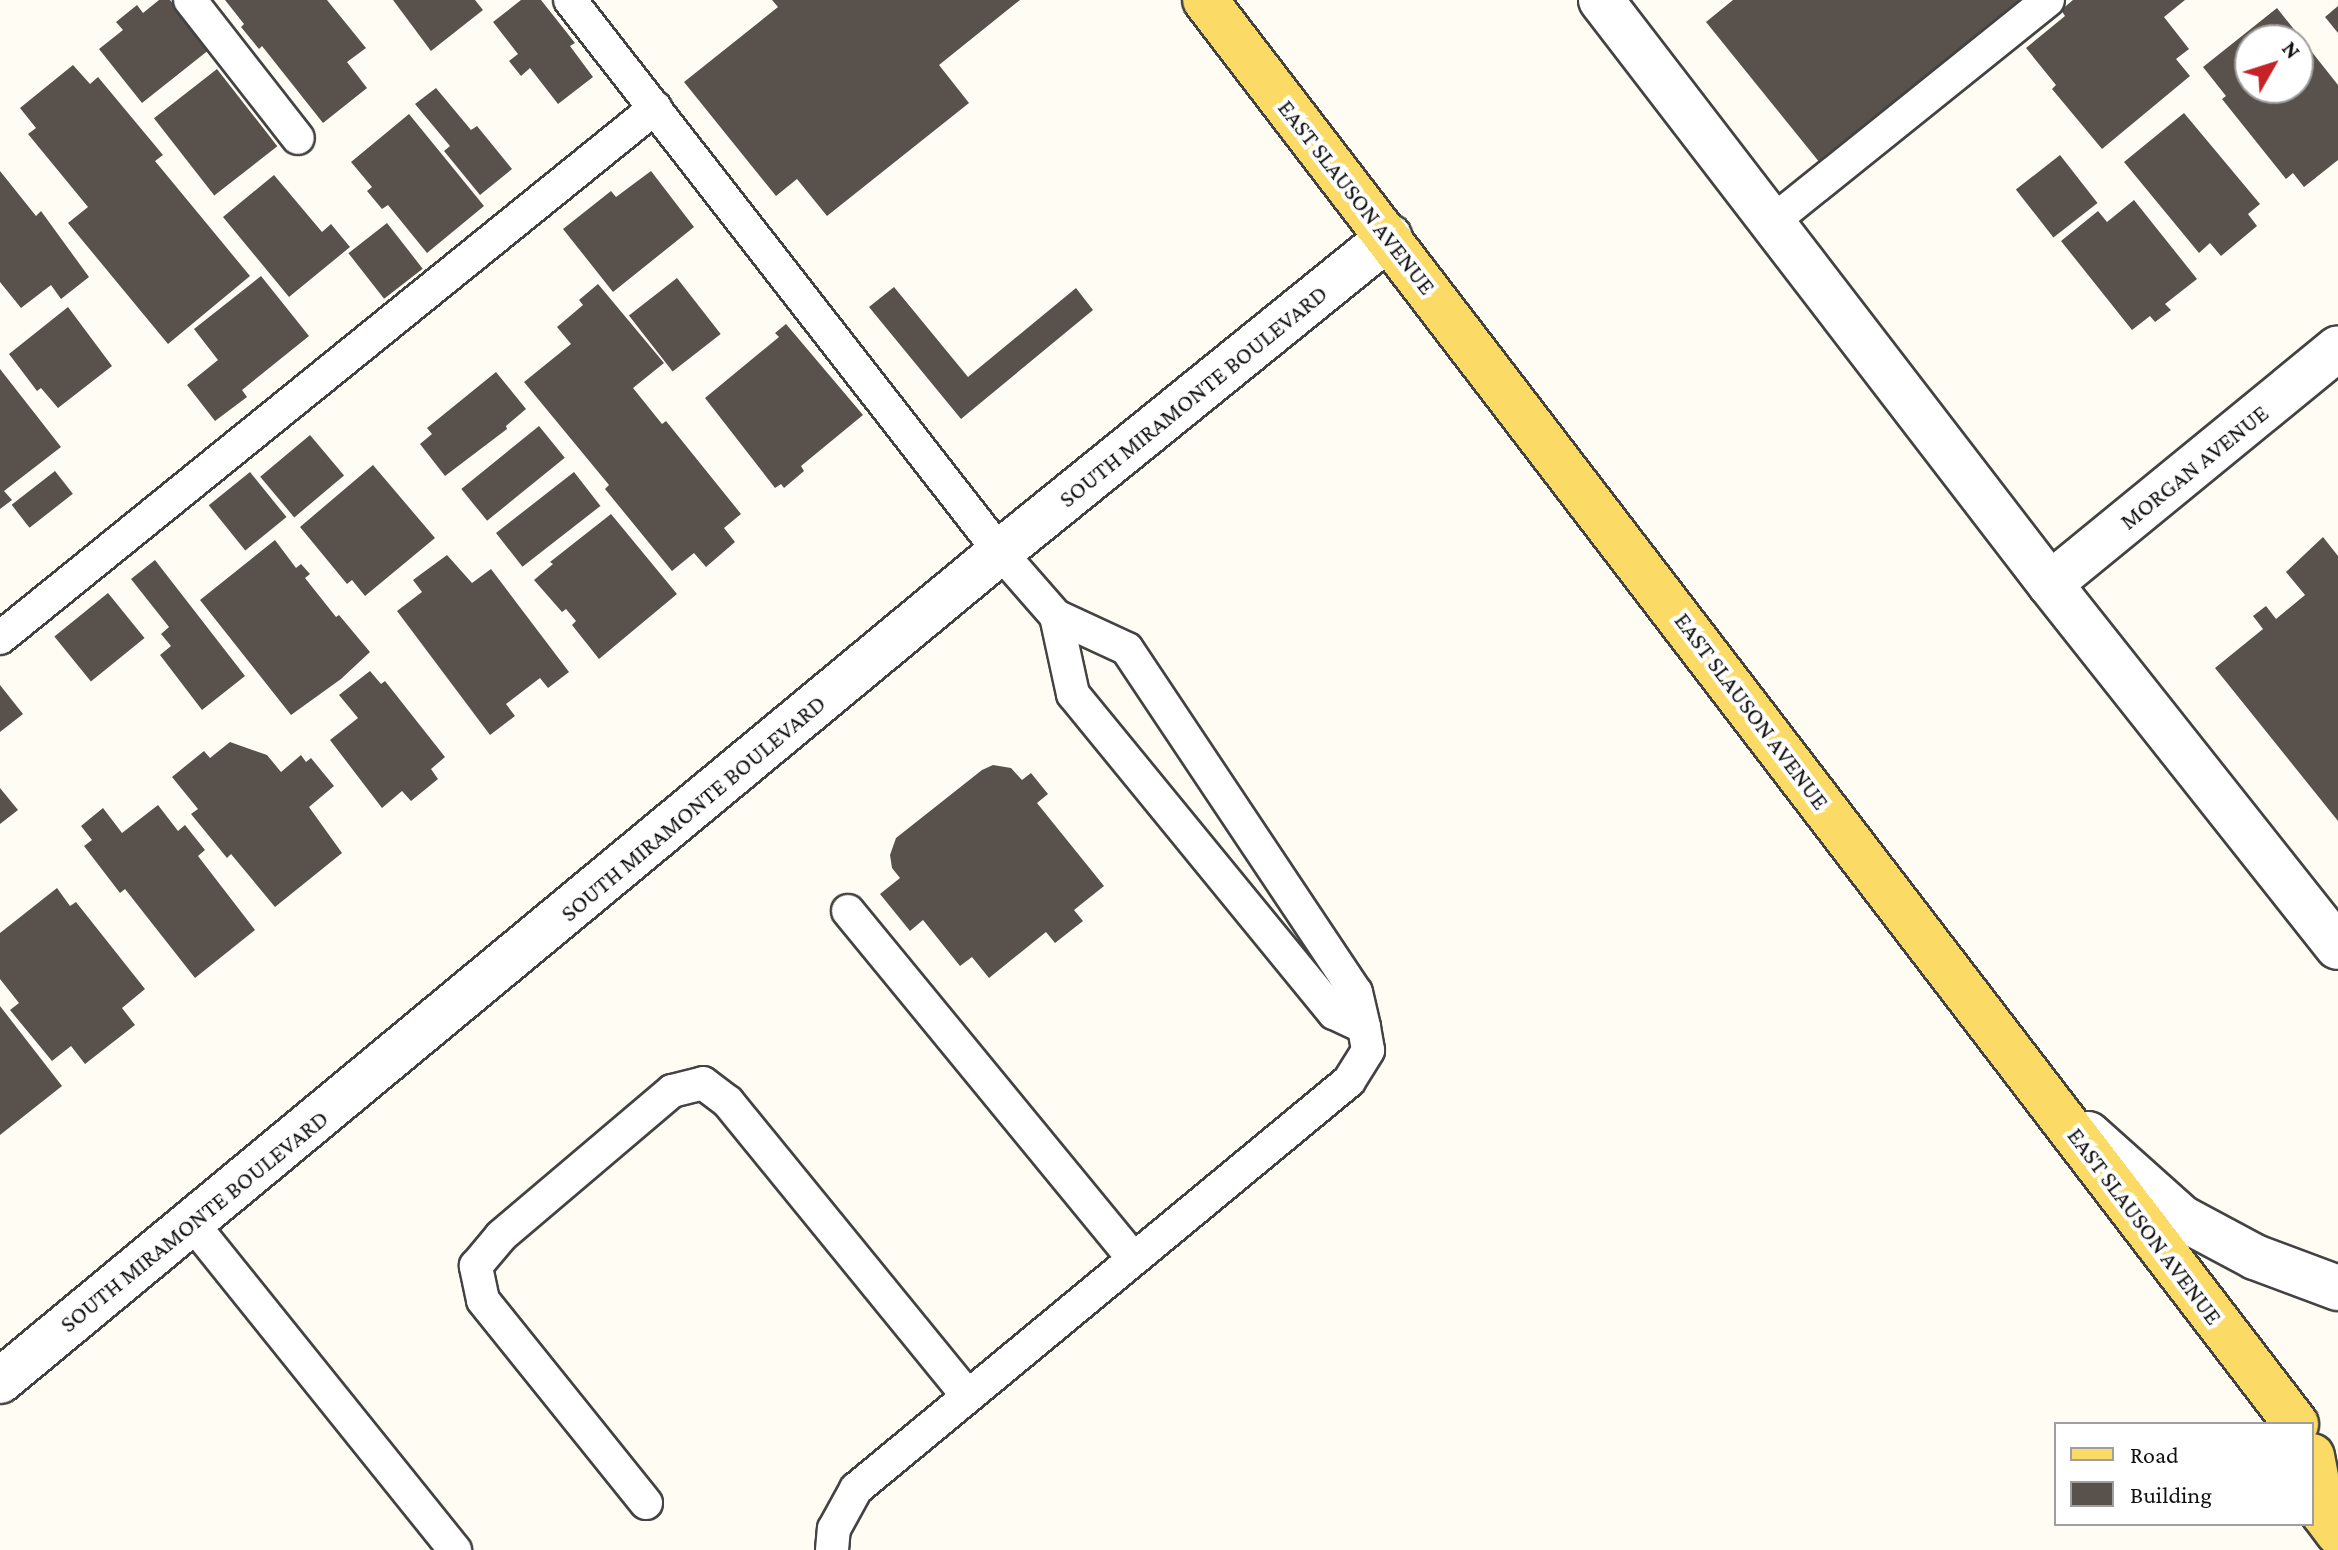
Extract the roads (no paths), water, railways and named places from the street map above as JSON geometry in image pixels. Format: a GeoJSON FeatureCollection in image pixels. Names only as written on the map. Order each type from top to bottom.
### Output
{"type":"FeatureCollection","features":[{"type":"Feature","properties":{"kind":"main road","name":"EAST SLAUSON AVENUE"},"geometry":{"type":"LineString","coordinates":[[1205,0],[2294,1422]]}},
{"type":"Feature","properties":{"kind":"main road"},"geometry":{"type":"LineString","coordinates":[[2314,1442],[2338,1448]]}},
{"type":"Feature","properties":{"kind":"main road"},"geometry":{"type":"LineString","coordinates":[[2314,1466],[2323,1513],[2338,1533]]}},
{"type":"Feature","properties":{"kind":"street"},"geometry":{"type":"LineString","coordinates":[[1601,0],[2050,584],[2338,947]]}},
{"type":"Feature","properties":{"kind":"street","name":"SOUTH MIRAMONTE BOULEVARD"},"geometry":{"type":"LineString","coordinates":[[0,1381],[1000,552],[1389,237]]}},
{"type":"Feature","properties":{"kind":"street","name":"MORGAN AVENUE"},"geometry":{"type":"LineString","coordinates":[[2050,584],[2338,348]]}},
{"type":"Feature","properties":{"kind":"street"},"geometry":{"type":"LineString","coordinates":[[2049,1099],[2182,1218],[2255,1257],[2338,1288]]}},
{"type":"Feature","properties":{"kind":"lane"},"geometry":{"type":"LineString","coordinates":[[190,0],[298,138]]}},
{"type":"Feature","properties":{"kind":"lane"},"geometry":{"type":"LineString","coordinates":[[570,0],[1000,552],[1056,616],[1127,649],[1356,992],[1368,1050],[1349,1081],[856,1489],[834,1529],[832,1550]]}},
{"type":"Feature","properties":{"kind":"lane"},"geometry":{"type":"LineString","coordinates":[[1772,222],[2048,0]]}},
{"type":"Feature","properties":{"kind":"lane"},"geometry":{"type":"LineString","coordinates":[[0,638],[655,108]]}},
{"type":"Feature","properties":{"kind":"lane"},"geometry":{"type":"LineString","coordinates":[[1056,616],[1073,694],[1334,1013],[1364,1027]]}},
{"type":"Feature","properties":{"kind":"lane"},"geometry":{"type":"LineString","coordinates":[[848,911],[1133,1258]]}},
{"type":"Feature","properties":{"kind":"lane"},"geometry":{"type":"LineString","coordinates":[[646,1503],[483,1300],[476,1266],[501,1236],[672,1091],[703,1083],[728,1102],[967,1395]]}},
{"type":"Feature","properties":{"kind":"lane"},"geometry":{"type":"LineString","coordinates":[[192,1223],[455,1550]]}}]}
